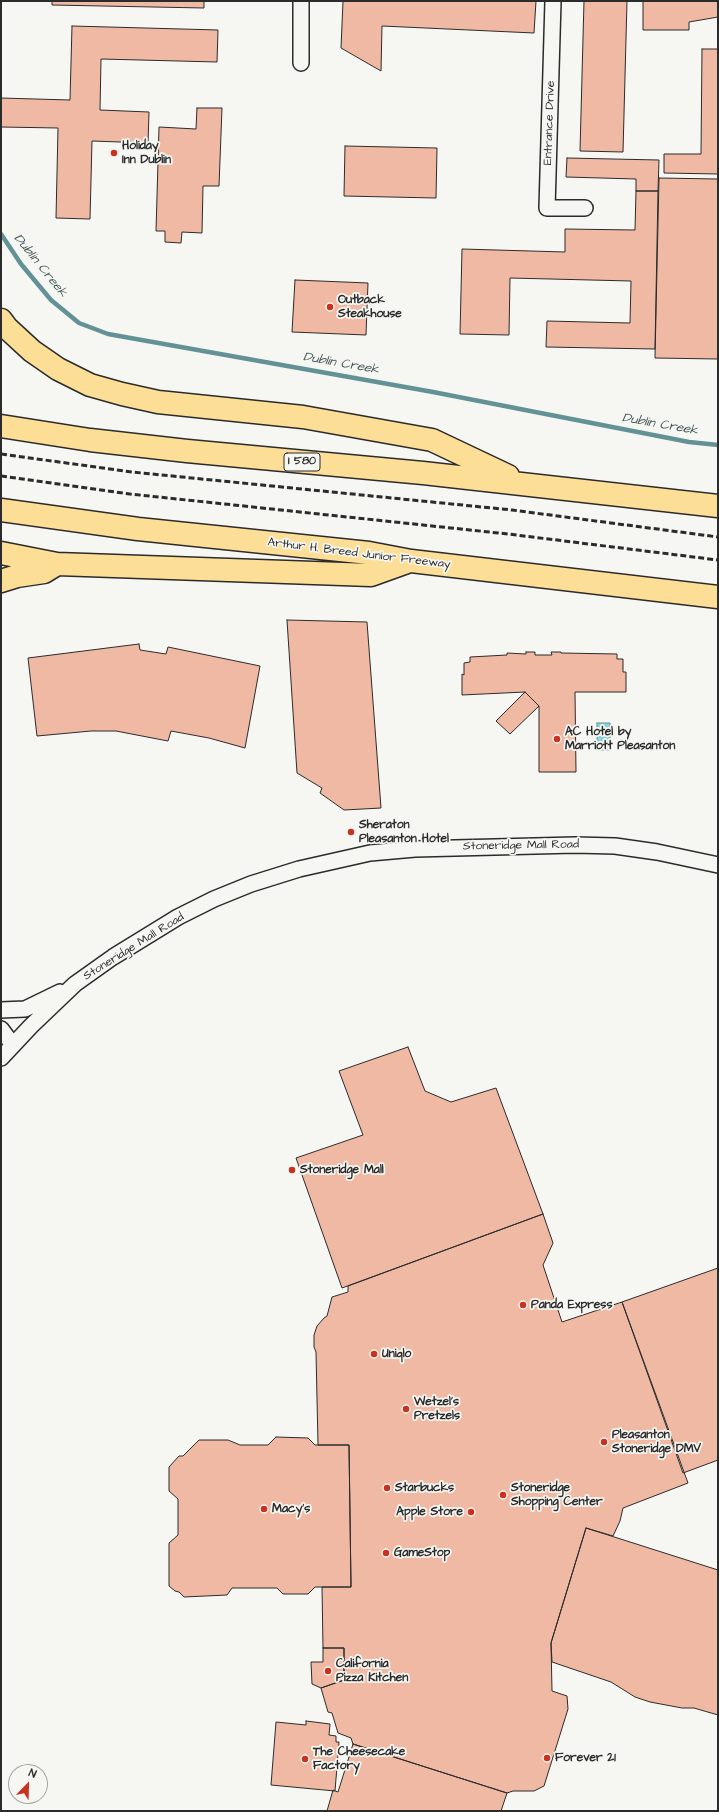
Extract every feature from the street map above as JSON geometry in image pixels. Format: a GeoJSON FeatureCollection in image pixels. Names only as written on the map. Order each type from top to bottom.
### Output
{"type":"FeatureCollection","features":[{"type":"Feature","properties":{"kind":"highway"},"geometry":{"type":"LineString","coordinates":[[1,320],[7,328],[32,351],[58,369],[90,385],[158,402],[303,417],[432,440],[524,484]]}},
{"type":"Feature","properties":{"kind":"highway","name":"I 580"},"geometry":{"type":"LineString","coordinates":[[1,426],[90,440],[179,451],[524,484],[718,506]]}},
{"type":"Feature","properties":{"kind":"highway","name":"Arthur H. Breed Junior Freeway"},"geometry":{"type":"LineString","coordinates":[[1,510],[138,529],[369,553],[410,561],[718,597]]}},
{"type":"Feature","properties":{"kind":"highway"},"geometry":{"type":"LineString","coordinates":[[1,553],[56,564],[371,575],[410,561]]}},
{"type":"Feature","properties":{"kind":"highway"},"geometry":{"type":"LineString","coordinates":[[1,580],[44,572],[56,564]]}},
{"type":"Feature","properties":{"kind":"street"},"geometry":{"type":"LineString","coordinates":[[301,1],[301,63]]}},
{"type":"Feature","properties":{"kind":"street","name":"Entrance Drive"},"geometry":{"type":"LineString","coordinates":[[553,1],[547,208],[585,208]]}},
{"type":"Feature","properties":{"kind":"street","name":"Stoneridge Mall Road"},"geometry":{"type":"LineString","coordinates":[[1,1058],[31,1026],[75,984],[113,957],[178,917],[214,899],[291,871],[360,855],[415,849],[462,847],[615,846],[663,853],[718,865]]}},
{"type":"Feature","properties":{"kind":"street"},"geometry":{"type":"LineString","coordinates":[[1,1010],[25,1009],[75,984]]}},
{"type":"Feature","properties":{"kind":"street"},"geometry":{"type":"LineString","coordinates":[[1,1029],[13,1045]]}},
{"type":"Feature","properties":{"kind":"water"},"geometry":{"type":"Polygon","coordinates":[[[597,723],[610,723],[610,750],[597,750],[597,723]]]}},
{"type":"Feature","properties":{"kind":"building"},"geometry":{"type":"Polygon","coordinates":[[[52,1],[204,1],[204,8],[52,5],[52,1]]]}},
{"type":"Feature","properties":{"kind":"building"},"geometry":{"type":"Polygon","coordinates":[[[343,1],[536,1],[534,33],[382,26],[381,71],[341,48],[343,1]]]}},
{"type":"Feature","properties":{"kind":"building"},"geometry":{"type":"Polygon","coordinates":[[[584,1],[627,1],[623,152],[580,151],[584,1]]]}},
{"type":"Feature","properties":{"kind":"building"},"geometry":{"type":"Polygon","coordinates":[[[643,1],[718,1],[718,17],[689,22],[689,30],[643,30],[643,1]]]}},
{"type":"Feature","properties":{"kind":"building"},"geometry":{"type":"Polygon","coordinates":[[[72,26],[218,30],[217,62],[101,59],[100,110],[149,112],[148,143],[92,141],[90,219],[56,218],[58,128],[1,127],[1,98],[70,100],[72,26]]]}},
{"type":"Feature","properties":{"kind":"building"},"geometry":{"type":"Polygon","coordinates":[[[702,49],[718,49],[718,174],[664,173],[664,154],[701,154],[702,49]]]}},
{"type":"Feature","properties":{"kind":"building"},"geometry":{"type":"Polygon","coordinates":[[[197,108],[222,108],[219,186],[203,186],[202,233],[182,232],[181,243],[165,242],[165,231],[156,231],[159,127],[196,129],[197,108]]]}},
{"type":"Feature","properties":{"kind":"building"},"geometry":{"type":"Polygon","coordinates":[[[345,146],[437,148],[436,198],[344,196],[345,146]]]}},
{"type":"Feature","properties":{"kind":"building"},"geometry":{"type":"Polygon","coordinates":[[[567,158],[659,160],[658,191],[636,191],[636,179],[566,177],[567,158]]]}},
{"type":"Feature","properties":{"kind":"building"},"geometry":{"type":"Polygon","coordinates":[[[659,178],[718,179],[718,359],[655,358],[659,178]]]}},
{"type":"Feature","properties":{"kind":"building"},"geometry":{"type":"Polygon","coordinates":[[[636,191],[658,191],[655,349],[546,347],[547,321],[630,323],[631,281],[510,278],[509,335],[460,334],[462,249],[565,252],[565,229],[635,230],[636,191]]]}},
{"type":"Feature","properties":{"kind":"building","name":"Outback Steakhouse"},"geometry":{"type":"Polygon","coordinates":[[[295,280],[368,283],[366,335],[292,332],[295,280]]]}},
{"type":"Feature","properties":{"kind":"building"},"geometry":{"type":"Polygon","coordinates":[[[287,620],[367,622],[381,808],[344,810],[320,793],[322,788],[297,773],[287,620]]]}},
{"type":"Feature","properties":{"kind":"building"},"geometry":{"type":"Polygon","coordinates":[[[139,644],[140,650],[166,654],[168,647],[260,666],[245,748],[209,738],[171,731],[168,741],[116,731],[91,731],[37,736],[28,658],[139,644]]]}},
{"type":"Feature","properties":{"kind":"building","name":"AC Hotel by Marriott Pleasanton"},"geometry":{"type":"Polygon","coordinates":[[[526,652],[535,652],[535,655],[552,655],[551,652],[617,654],[617,659],[623,659],[623,672],[626,672],[626,692],[575,692],[576,772],[539,772],[539,706],[525,692],[462,695],[462,674],[464,675],[464,663],[470,662],[470,657],[507,655],[507,653],[526,654],[526,652]]]}},
{"type":"Feature","properties":{"kind":"building"},"geometry":{"type":"Polygon","coordinates":[[[525,692],[539,706],[510,734],[496,721],[525,692]]]}},
{"type":"Feature","properties":{"kind":"building"},"geometry":{"type":"Polygon","coordinates":[[[408,1047],[425,1091],[451,1102],[496,1088],[543,1214],[342,1288],[296,1158],[363,1135],[339,1071],[408,1047]]]}},
{"type":"Feature","properties":{"kind":"building","name":"Stoneridge Shopping Center"},"geometry":{"type":"Polygon","coordinates":[[[543,1214],[553,1243],[543,1265],[562,1322],[622,1302],[688,1483],[623,1508],[620,1521],[613,1536],[586,1528],[551,1643],[552,1691],[567,1696],[568,1709],[544,1786],[534,1791],[513,1791],[507,1793],[353,1744],[351,1738],[338,1733],[332,1713],[328,1712],[321,1688],[344,1680],[344,1648],[323,1648],[322,1587],[351,1587],[349,1445],[318,1445],[316,1352],[314,1347],[314,1335],[317,1326],[327,1316],[332,1297],[348,1292],[348,1286],[543,1214]]]}},
{"type":"Feature","properties":{"kind":"building"},"geometry":{"type":"Polygon","coordinates":[[[718,1268],[718,1460],[683,1473],[622,1302],[718,1268]]]}},
{"type":"Feature","properties":{"kind":"building","name":"Macy's"},"geometry":{"type":"Polygon","coordinates":[[[276,1437],[308,1438],[315,1445],[349,1445],[351,1587],[315,1587],[308,1594],[283,1594],[277,1588],[232,1588],[227,1595],[184,1597],[169,1586],[169,1543],[178,1535],[178,1499],[169,1491],[169,1467],[179,1456],[183,1456],[199,1440],[228,1440],[240,1445],[268,1445],[276,1437]]]}},
{"type":"Feature","properties":{"kind":"building"},"geometry":{"type":"Polygon","coordinates":[[[586,1528],[718,1570],[718,1715],[694,1708],[682,1708],[650,1702],[635,1697],[611,1682],[552,1662],[551,1643],[586,1528]]]}},
{"type":"Feature","properties":{"kind":"building","name":"California Pizza Kitchen"},"geometry":{"type":"Polygon","coordinates":[[[323,1648],[344,1648],[344,1680],[321,1688],[312,1684],[311,1662],[323,1662],[323,1648]]]}},
{"type":"Feature","properties":{"kind":"building","name":"The Cheesecake Factory"},"geometry":{"type":"Polygon","coordinates":[[[306,1721],[330,1724],[329,1735],[336,1736],[336,1742],[339,1742],[335,1791],[271,1785],[276,1722],[306,1725],[306,1721]]]}},
{"type":"Feature","properties":{"kind":"building"},"geometry":{"type":"Polygon","coordinates":[[[353,1744],[507,1793],[501,1811],[327,1811],[333,1790],[338,1792],[353,1744]]]}},
{"type":"Feature","properties":{"kind":"waterway","name":"Dublin Creek"},"geometry":{"type":"LineString","coordinates":[[1,234],[21,264],[51,300],[79,323],[108,334],[433,392],[689,442],[718,445]]}},
{"type":"Feature","properties":{"kind":"railway"},"geometry":{"type":"LineString","coordinates":[[1,454],[132,472],[512,510],[718,537]]}},
{"type":"Feature","properties":{"kind":"railway"},"geometry":{"type":"LineString","coordinates":[[1,476],[130,494],[508,534],[718,560]]}},
{"type":"Feature","properties":{"kind":"place","name":"Holiday Inn Dublin"},"geometry":{"type":"Point","coordinates":[114,153]}},
{"type":"Feature","properties":{"kind":"place","name":"Outback Steakhouse"},"geometry":{"type":"Point","coordinates":[330,307]}},
{"type":"Feature","properties":{"kind":"place","name":"AC Hotel by Marriott Pleasanton"},"geometry":{"type":"Point","coordinates":[557,739]}},
{"type":"Feature","properties":{"kind":"place","name":"Sheraton Pleasanton Hotel"},"geometry":{"type":"Point","coordinates":[351,832]}},
{"type":"Feature","properties":{"kind":"place","name":"Stoneridge Mall"},"geometry":{"type":"Point","coordinates":[292,1170]}},
{"type":"Feature","properties":{"kind":"place","name":"Panda Express"},"geometry":{"type":"Point","coordinates":[523,1305]}},
{"type":"Feature","properties":{"kind":"place","name":"Uniqlo"},"geometry":{"type":"Point","coordinates":[374,1354]}},
{"type":"Feature","properties":{"kind":"place","name":"Wetzel's Pretzels"},"geometry":{"type":"Point","coordinates":[406,1409]}},
{"type":"Feature","properties":{"kind":"place","name":"Pleasanton Stoneridge DMV"},"geometry":{"type":"Point","coordinates":[604,1442]}},
{"type":"Feature","properties":{"kind":"place","name":"Starbucks"},"geometry":{"type":"Point","coordinates":[387,1488]}},
{"type":"Feature","properties":{"kind":"place","name":"Stoneridge Shopping Center"},"geometry":{"type":"Point","coordinates":[503,1495]}},
{"type":"Feature","properties":{"kind":"place","name":"Macy's"},"geometry":{"type":"Point","coordinates":[264,1509]}},
{"type":"Feature","properties":{"kind":"place","name":"Apple Store"},"geometry":{"type":"Point","coordinates":[471,1512]}},
{"type":"Feature","properties":{"kind":"place","name":"GameStop"},"geometry":{"type":"Point","coordinates":[386,1553]}},
{"type":"Feature","properties":{"kind":"place","name":"California Pizza Kitchen"},"geometry":{"type":"Point","coordinates":[328,1671]}},
{"type":"Feature","properties":{"kind":"place","name":"Forever 21"},"geometry":{"type":"Point","coordinates":[547,1758]}},
{"type":"Feature","properties":{"kind":"place","name":"The Cheesecake Factory"},"geometry":{"type":"Point","coordinates":[305,1759]}}]}
